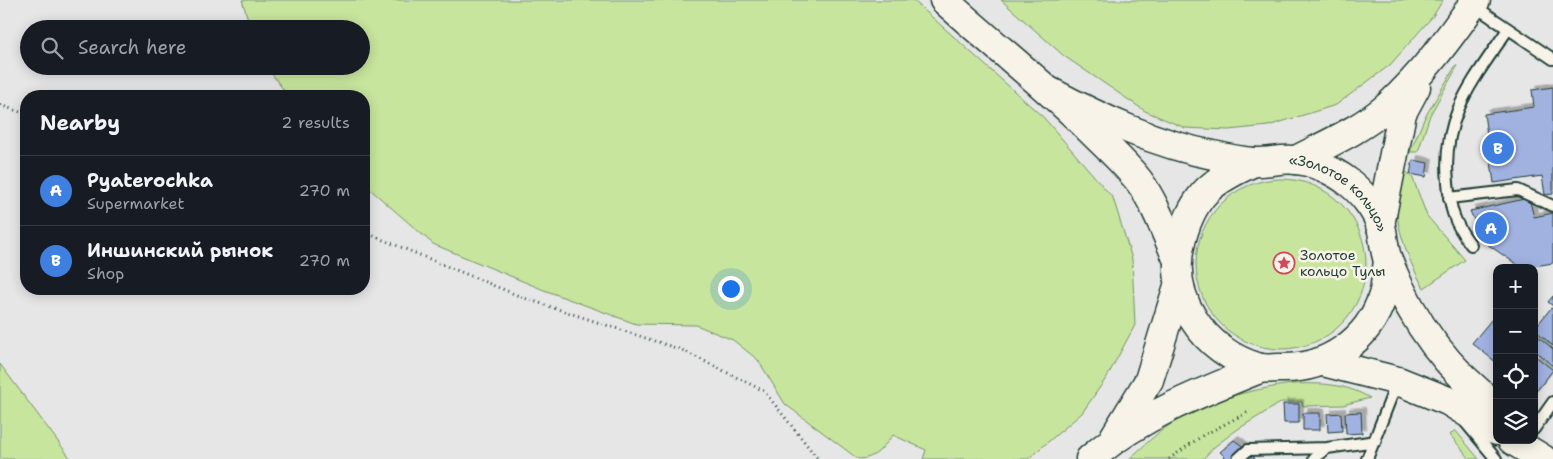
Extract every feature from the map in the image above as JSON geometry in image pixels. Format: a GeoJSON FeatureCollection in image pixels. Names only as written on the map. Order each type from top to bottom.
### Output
{"type":"FeatureCollection","features":[{"type":"Feature","properties":{"kind":"main road","name":"«Золотое кольцо»"},"geometry":{"type":"LineString","coordinates":[[944,0],[987,39],[1052,92],[1115,154],[1140,182],[1176,256],[1178,286],[1189,311],[1206,338],[1231,356],[1262,368],[1293,369],[1323,362],[1344,350],[1362,334],[1375,315],[1383,294],[1388,262]]}},
{"type":"Feature","properties":{"kind":"main road"},"geometry":{"type":"LineString","coordinates":[[1296,160],[1351,131],[1387,106],[1427,65],[1474,2]]}},
{"type":"Feature","properties":{"kind":"main road"},"geometry":{"type":"LineString","coordinates":[[1380,225],[1402,114],[1427,65]]}},
{"type":"Feature","properties":{"kind":"main road","name":"«Золотое кольцо»"},"geometry":{"type":"LineString","coordinates":[[1052,92],[1094,115],[1168,145],[1213,156],[1254,162],[1296,160],[1323,168],[1347,181],[1366,200],[1380,225],[1388,262],[1413,313],[1429,340],[1470,385],[1493,403]]}},
{"type":"Feature","properties":{"kind":"main road","name":"«Золотое кольцо»"},"geometry":{"type":"LineString","coordinates":[[1176,256],[1188,216],[1203,194],[1224,176],[1254,162]]}},
{"type":"Feature","properties":{"kind":"main road"},"geometry":{"type":"LineString","coordinates":[[1114,438],[1149,380],[1178,286]]}},
{"type":"Feature","properties":{"kind":"main road","name":"«Золотое кольцо»"},"geometry":{"type":"LineString","coordinates":[[1323,362],[1398,381],[1448,401],[1493,429]]}},
{"type":"Feature","properties":{"kind":"main road"},"geometry":{"type":"LineString","coordinates":[[1090,459],[1114,438],[1210,389],[1262,368]]}},
{"type":"Feature","properties":{"kind":"main road"},"geometry":{"type":"LineString","coordinates":[[1538,434],[1553,445]]}},
{"type":"Feature","properties":{"kind":"main road"},"geometry":{"type":"LineString","coordinates":[[1519,444],[1543,459]]}},
{"type":"Feature","properties":{"kind":"lane"},"geometry":{"type":"LineString","coordinates":[[1474,2],[1508,29],[1553,59]]}},
{"type":"Feature","properties":{"kind":"lane"},"geometry":{"type":"LineString","coordinates":[[1471,245],[1454,219],[1449,198],[1446,158],[1454,117],[1465,93],[1508,29]]}},
{"type":"Feature","properties":{"kind":"lane"},"geometry":{"type":"LineString","coordinates":[[1449,198],[1518,190],[1553,206]]}},
{"type":"Feature","properties":{"kind":"lane"},"geometry":{"type":"LineString","coordinates":[[1367,459],[1376,441],[1398,381]]}},
{"type":"Feature","properties":{"kind":"lane"},"geometry":{"type":"LineString","coordinates":[[1448,401],[1496,459]]}},
{"type":"Feature","properties":{"kind":"lane"},"geometry":{"type":"LineString","coordinates":[[1538,425],[1553,402]]}},
{"type":"Feature","properties":{"kind":"lane"},"geometry":{"type":"LineString","coordinates":[[1238,459],[1248,450],[1327,448],[1376,441]]}},
{"type":"Feature","properties":{"kind":"lane"},"geometry":{"type":"LineString","coordinates":[[1314,459],[1327,448]]}},
{"type":"Feature","properties":{"kind":"path"},"geometry":{"type":"LineString","coordinates":[[0,105],[20,112]]}},
{"type":"Feature","properties":{"kind":"path"},"geometry":{"type":"LineString","coordinates":[[370,234],[524,298],[682,350],[764,391],[818,459]]}},
{"type":"Feature","properties":{"kind":"path"},"geometry":{"type":"LineString","coordinates":[[1169,459],[1202,436],[1250,411]]}},
{"type":"Feature","properties":{"kind":"green space"},"geometry":{"type":"Polygon","coordinates":[[[242,0],[913,0],[1044,118],[1113,198],[1132,259],[1135,325],[1107,377],[1082,413],[1028,459],[923,459],[926,450],[893,435],[874,455],[858,459],[785,404],[758,360],[733,340],[696,325],[636,324],[544,290],[433,244],[370,189],[370,90],[284,90],[273,75],[370,75],[370,20],[248,20],[242,0]]]}},
{"type":"Feature","properties":{"kind":"green space"},"geometry":{"type":"Polygon","coordinates":[[[1001,0],[1443,0],[1433,16],[1390,65],[1336,105],[1268,126],[1228,130],[1185,128],[1145,111],[1064,56],[1001,0]]]}},
{"type":"Feature","properties":{"kind":"green space"},"geometry":{"type":"Polygon","coordinates":[[[1456,65],[1457,67],[1430,115],[1418,152],[1410,152],[1425,117],[1456,65]]]}},
{"type":"Feature","properties":{"kind":"green space"},"geometry":{"type":"Polygon","coordinates":[[[1404,171],[1412,176],[1427,216],[1465,260],[1424,288],[1404,244],[1396,208],[1404,171]]]}},
{"type":"Feature","properties":{"kind":"green space"},"geometry":{"type":"Polygon","coordinates":[[[1281,179],[1306,183],[1321,189],[1341,204],[1356,224],[1364,247],[1366,264],[1362,289],[1356,304],[1341,324],[1321,339],[1298,347],[1281,349],[1256,345],[1241,339],[1221,324],[1206,304],[1198,281],[1196,264],[1200,239],[1206,224],[1221,204],[1241,189],[1264,181],[1281,179]]]}},
{"type":"Feature","properties":{"kind":"green space"},"geometry":{"type":"Polygon","coordinates":[[[0,364],[71,459],[0,459],[0,364]]]}},
{"type":"Feature","properties":{"kind":"green space"},"geometry":{"type":"Polygon","coordinates":[[[1292,384],[1332,385],[1351,389],[1370,398],[1343,405],[1303,406],[1302,402],[1282,402],[1238,429],[1214,447],[1203,459],[1129,459],[1153,437],[1197,409],[1243,393],[1292,384]]]}},
{"type":"Feature","properties":{"kind":"green space"},"geometry":{"type":"Polygon","coordinates":[[[1455,430],[1479,459],[1470,459],[1450,435],[1455,430]]]}},
{"type":"Feature","properties":{"kind":"building"},"geometry":{"type":"Polygon","coordinates":[[[1553,87],[1553,194],[1545,195],[1542,176],[1494,183],[1484,114],[1534,107],[1532,90],[1553,87]]]}},
{"type":"Feature","properties":{"kind":"building"},"geometry":{"type":"Polygon","coordinates":[[[1413,160],[1428,163],[1426,177],[1410,174],[1413,160]]]}},
{"type":"Feature","properties":{"kind":"building"},"geometry":{"type":"Polygon","coordinates":[[[1529,198],[1534,217],[1553,213],[1553,263],[1538,265],[1516,264],[1484,242],[1470,211],[1529,198]]]}},
{"type":"Feature","properties":{"kind":"building"},"geometry":{"type":"Polygon","coordinates":[[[1553,296],[1553,306],[1548,302],[1553,296]]]}},
{"type":"Feature","properties":{"kind":"building"},"geometry":{"type":"Polygon","coordinates":[[[1551,308],[1553,310],[1553,346],[1538,333],[1538,324],[1551,308]]]}},
{"type":"Feature","properties":{"kind":"building"},"geometry":{"type":"Polygon","coordinates":[[[1492,319],[1493,320],[1493,360],[1472,343],[1492,319]]]}},
{"type":"Feature","properties":{"kind":"building"},"geometry":{"type":"Polygon","coordinates":[[[1538,336],[1553,349],[1553,366],[1538,353],[1538,336]]]}},
{"type":"Feature","properties":{"kind":"building"},"geometry":{"type":"Polygon","coordinates":[[[1538,358],[1553,370],[1538,389],[1538,358]]]}},
{"type":"Feature","properties":{"kind":"building"},"geometry":{"type":"Polygon","coordinates":[[[1283,404],[1299,404],[1299,423],[1284,423],[1283,404]]]}},
{"type":"Feature","properties":{"kind":"building"},"geometry":{"type":"Polygon","coordinates":[[[1361,412],[1362,433],[1346,434],[1345,413],[1361,412]]]}},
{"type":"Feature","properties":{"kind":"building"},"geometry":{"type":"Polygon","coordinates":[[[1303,413],[1320,413],[1320,430],[1303,430],[1303,413]]]}},
{"type":"Feature","properties":{"kind":"building"},"geometry":{"type":"Polygon","coordinates":[[[1341,413],[1342,431],[1328,432],[1327,414],[1341,413]]]}},
{"type":"Feature","properties":{"kind":"building"},"geometry":{"type":"Polygon","coordinates":[[[1234,440],[1248,450],[1255,459],[1227,459],[1220,452],[1234,440]]]}},
{"type":"Feature","properties":{"kind":"place","name":"Иншинский рынок"},"geometry":{"type":"Point","coordinates":[1498,148]}},
{"type":"Feature","properties":{"kind":"place","name":"Pyaterochka"},"geometry":{"type":"Point","coordinates":[1491,228]}},
{"type":"Feature","properties":{"kind":"place","name":"Золотое кольцо Тулы"},"geometry":{"type":"Point","coordinates":[1284,263]}}]}
